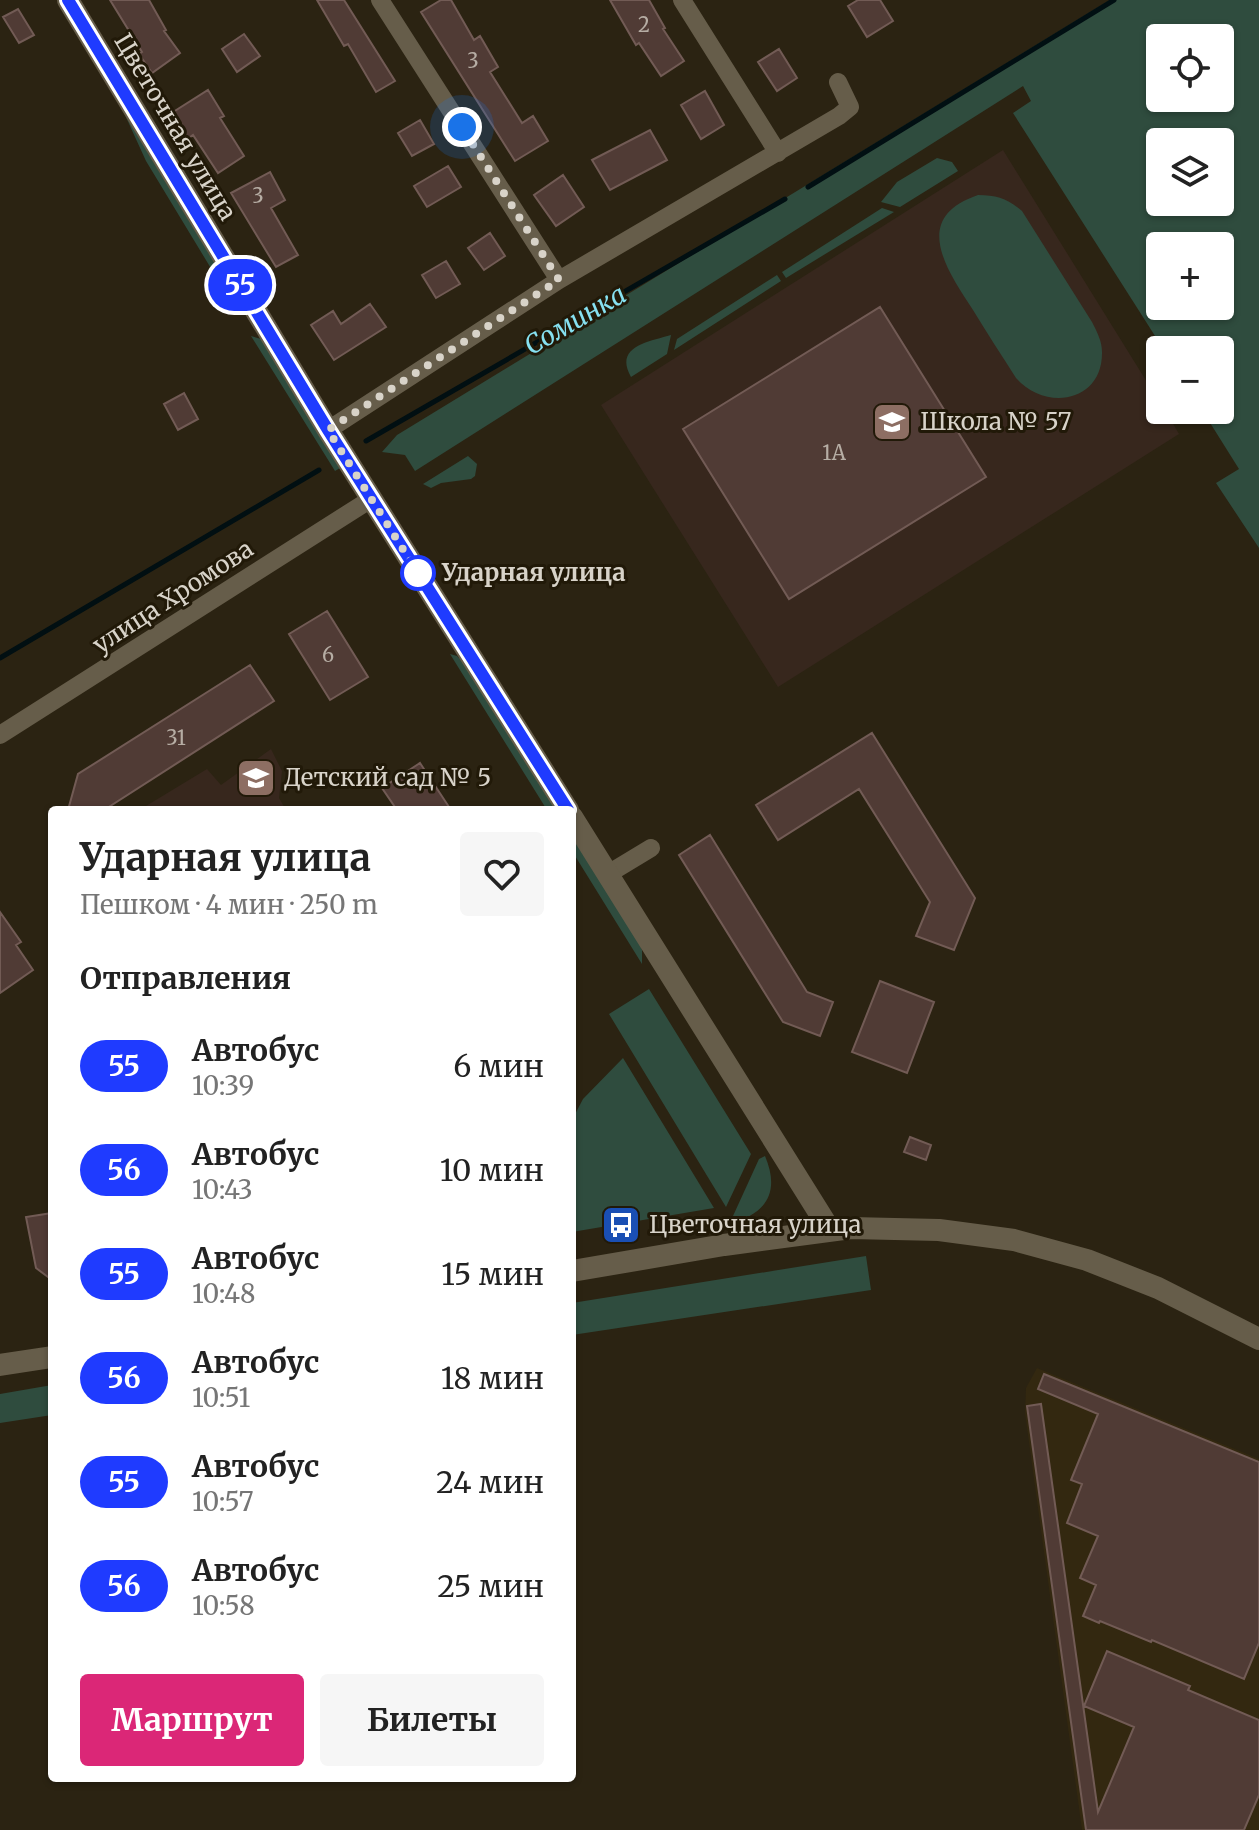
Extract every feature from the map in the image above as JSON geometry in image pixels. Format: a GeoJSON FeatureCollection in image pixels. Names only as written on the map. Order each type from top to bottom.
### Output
{"type":"FeatureCollection","features":[{"type":"Feature","properties":{"kind":"street","name":"Цветочная улица"},"geometry":{"type":"LineString","coordinates":[[68,0],[328,430],[565,806]]}},
{"type":"Feature","properties":{"kind":"street"},"geometry":{"type":"LineString","coordinates":[[380,0],[559,280]]}},
{"type":"Feature","properties":{"kind":"street"},"geometry":{"type":"LineString","coordinates":[[682,0],[778,153]]}},
{"type":"Feature","properties":{"kind":"street"},"geometry":{"type":"LineString","coordinates":[[328,430],[559,280],[778,153],[850,107],[838,82]]}},
{"type":"Feature","properties":{"kind":"street","name":"улица Хромова"},"geometry":{"type":"LineString","coordinates":[[0,735],[371,499]]}},
{"type":"Feature","properties":{"kind":"street"},"geometry":{"type":"LineString","coordinates":[[576,823],[830,1230]]}},
{"type":"Feature","properties":{"kind":"street"},"geometry":{"type":"LineString","coordinates":[[608,874],[651,848]]}},
{"type":"Feature","properties":{"kind":"street"},"geometry":{"type":"LineString","coordinates":[[576,1270],[830,1230],[914,1228],[989,1236],[1087,1260],[1134,1278],[1259,1339]]}},
{"type":"Feature","properties":{"kind":"street"},"geometry":{"type":"LineString","coordinates":[[0,1365],[48,1358]]}},
{"type":"Feature","properties":{"kind":"shaded area","name":"Школа № 57"},"geometry":{"type":"Polygon","coordinates":[[[1003,150],[1146,380],[1146,424],[1173,424],[1179,434],[778,687],[601,405],[1003,150]]]}},
{"type":"Feature","properties":{"kind":"shaded area","name":"Детский сад № 5"},"geometry":{"type":"Polygon","coordinates":[[[271,749],[282,771],[279,798],[284,806],[146,806],[207,769],[221,785],[271,749]]]}},
{"type":"Feature","properties":{"kind":"shaded area"},"geometry":{"type":"Polygon","coordinates":[[[1037,1368],[1259,1459],[1259,1830],[1082,1830],[1025,1413],[1026,1388],[1037,1368]]]}},
{"type":"Feature","properties":{"kind":"green space"},"geometry":{"type":"Polygon","coordinates":[[[1110,0],[1259,0],[1259,548],[1216,483],[1239,469],[1211,424],[1234,424],[1234,336],[1155,336],[1013,113],[1031,101],[1023,86],[415,471],[405,455],[382,452],[397,435],[1110,0]]]}},
{"type":"Feature","properties":{"kind":"green space"},"geometry":{"type":"Polygon","coordinates":[[[125,115],[234,295],[238,313],[146,161],[125,115]]]}},
{"type":"Feature","properties":{"kind":"green space"},"geometry":{"type":"Polygon","coordinates":[[[937,158],[952,162],[958,171],[900,207],[881,202],[897,182],[937,158]]]}},
{"type":"Feature","properties":{"kind":"green space"},"geometry":{"type":"Polygon","coordinates":[[[978,195],[1002,198],[1022,211],[1092,322],[1100,340],[1100,369],[1093,382],[1083,391],[1057,398],[1028,389],[1016,378],[953,278],[940,246],[940,231],[945,217],[957,205],[978,195]]]}},
{"type":"Feature","properties":{"kind":"green space"},"geometry":{"type":"Polygon","coordinates":[[[882,208],[894,212],[786,278],[782,272],[882,208]]]}},
{"type":"Feature","properties":{"kind":"green space"},"geometry":{"type":"Polygon","coordinates":[[[777,275],[781,281],[674,350],[677,339],[777,275]]]}},
{"type":"Feature","properties":{"kind":"green space"},"geometry":{"type":"Polygon","coordinates":[[[671,335],[667,354],[631,377],[627,367],[630,352],[643,343],[671,335]]]}},
{"type":"Feature","properties":{"kind":"green space"},"geometry":{"type":"Polygon","coordinates":[[[251,336],[261,339],[340,468],[335,471],[251,336]]]}},
{"type":"Feature","properties":{"kind":"green space"},"geometry":{"type":"Polygon","coordinates":[[[468,456],[477,464],[475,476],[471,479],[441,483],[431,488],[423,484],[468,456]]]}},
{"type":"Feature","properties":{"kind":"green space"},"geometry":{"type":"Polygon","coordinates":[[[450,654],[457,656],[465,665],[553,806],[545,806],[450,654]]]}},
{"type":"Feature","properties":{"kind":"green space"},"geometry":{"type":"Polygon","coordinates":[[[576,842],[639,942],[642,964],[576,857],[576,842]]]}},
{"type":"Feature","properties":{"kind":"green space"},"geometry":{"type":"Polygon","coordinates":[[[649,989],[751,1154],[726,1207],[609,1014],[649,989]]]}},
{"type":"Feature","properties":{"kind":"green space"},"geometry":{"type":"Polygon","coordinates":[[[623,1058],[714,1208],[576,1231],[576,1112],[583,1099],[623,1058]]]}},
{"type":"Feature","properties":{"kind":"green space"},"geometry":{"type":"Polygon","coordinates":[[[765,1156],[771,1181],[766,1201],[751,1215],[727,1224],[726,1218],[733,1216],[759,1159],[765,1156]]]}},
{"type":"Feature","properties":{"kind":"green space"},"geometry":{"type":"Polygon","coordinates":[[[866,1256],[871,1290],[576,1334],[576,1302],[866,1256]]]}},
{"type":"Feature","properties":{"kind":"green space"},"geometry":{"type":"Polygon","coordinates":[[[48,1386],[48,1416],[0,1423],[0,1394],[48,1386]]]}},
{"type":"Feature","properties":{"kind":"building"},"geometry":{"type":"Polygon","coordinates":[[[110,0],[149,0],[164,31],[180,53],[152,73],[110,0]]]}},
{"type":"Feature","properties":{"kind":"building"},"geometry":{"type":"Polygon","coordinates":[[[317,0],[344,0],[395,81],[376,92],[317,0]]]}},
{"type":"Feature","properties":{"kind":"building"},"geometry":{"type":"Polygon","coordinates":[[[441,0],[451,0],[474,40],[480,36],[498,67],[490,72],[522,123],[533,116],[548,141],[515,161],[421,12],[441,0]]]}},
{"type":"Feature","properties":{"kind":"building"},"geometry":{"type":"Polygon","coordinates":[[[610,0],[649,0],[684,61],[661,76],[639,43],[636,45],[610,0]]]}},
{"type":"Feature","properties":{"kind":"building"},"geometry":{"type":"Polygon","coordinates":[[[858,0],[880,0],[893,21],[867,37],[848,6],[858,0]]]}},
{"type":"Feature","properties":{"kind":"building"},"geometry":{"type":"Polygon","coordinates":[[[18,9],[34,35],[19,43],[3,17],[18,9]]]}},
{"type":"Feature","properties":{"kind":"building"},"geometry":{"type":"Polygon","coordinates":[[[244,34],[260,56],[237,72],[222,49],[244,34]]]}},
{"type":"Feature","properties":{"kind":"building"},"geometry":{"type":"Polygon","coordinates":[[[779,49],[797,78],[777,91],[758,62],[779,49]]]}},
{"type":"Feature","properties":{"kind":"building"},"geometry":{"type":"Polygon","coordinates":[[[208,90],[224,116],[220,118],[244,156],[218,173],[193,135],[186,140],[170,114],[208,90]]]}},
{"type":"Feature","properties":{"kind":"building"},"geometry":{"type":"Polygon","coordinates":[[[705,91],[724,125],[701,139],[681,105],[705,91]]]}},
{"type":"Feature","properties":{"kind":"building"},"geometry":{"type":"Polygon","coordinates":[[[420,120],[434,144],[412,156],[398,133],[420,120]]]}},
{"type":"Feature","properties":{"kind":"building"},"geometry":{"type":"Polygon","coordinates":[[[650,130],[667,160],[610,190],[592,160],[650,130]]]}},
{"type":"Feature","properties":{"kind":"building"},"geometry":{"type":"Polygon","coordinates":[[[448,166],[461,187],[427,207],[414,186],[448,166]]]}},
{"type":"Feature","properties":{"kind":"building"},"geometry":{"type":"Polygon","coordinates":[[[270,172],[285,200],[271,208],[298,255],[276,267],[231,193],[270,172]]]}},
{"type":"Feature","properties":{"kind":"building"},"geometry":{"type":"Polygon","coordinates":[[[563,175],[584,207],[556,226],[534,195],[563,175]]]}},
{"type":"Feature","properties":{"kind":"building"},"geometry":{"type":"Polygon","coordinates":[[[490,233],[505,256],[484,270],[468,248],[490,233]]]}},
{"type":"Feature","properties":{"kind":"building"},"geometry":{"type":"Polygon","coordinates":[[[446,261],[460,284],[436,298],[422,275],[446,261]]]}},
{"type":"Feature","properties":{"kind":"building"},"geometry":{"type":"Polygon","coordinates":[[[370,304],[386,327],[334,360],[311,325],[333,311],[341,324],[370,304]]]}},
{"type":"Feature","properties":{"kind":"building"},"geometry":{"type":"Polygon","coordinates":[[[880,307],[986,477],[789,599],[683,429],[880,307]]]}},
{"type":"Feature","properties":{"kind":"building"},"geometry":{"type":"Polygon","coordinates":[[[184,393],[198,419],[178,430],[164,404],[184,393]]]}},
{"type":"Feature","properties":{"kind":"building"},"geometry":{"type":"Polygon","coordinates":[[[327,611],[368,677],[330,700],[289,634],[327,611]]]}},
{"type":"Feature","properties":{"kind":"building"},"geometry":{"type":"Polygon","coordinates":[[[250,665],[274,701],[110,806],[69,806],[78,774],[250,665]]]}},
{"type":"Feature","properties":{"kind":"building"},"geometry":{"type":"Polygon","coordinates":[[[872,733],[975,898],[954,950],[916,936],[930,902],[859,789],[778,840],[756,805],[872,733]]]}},
{"type":"Feature","properties":{"kind":"building"},"geometry":{"type":"Polygon","coordinates":[[[420,763],[448,806],[394,806],[382,788],[420,763]]]}},
{"type":"Feature","properties":{"kind":"building"},"geometry":{"type":"Polygon","coordinates":[[[710,835],[807,992],[833,1002],[820,1036],[783,1022],[679,855],[710,835]]]}},
{"type":"Feature","properties":{"kind":"building"},"geometry":{"type":"Polygon","coordinates":[[[0,912],[21,942],[16,945],[33,970],[0,993],[0,912]]]}},
{"type":"Feature","properties":{"kind":"building"},"geometry":{"type":"Polygon","coordinates":[[[880,981],[934,1002],[907,1073],[852,1052],[880,981]]]}},
{"type":"Feature","properties":{"kind":"building"},"geometry":{"type":"Polygon","coordinates":[[[910,1137],[931,1145],[926,1160],[904,1152],[910,1137]]]}},
{"type":"Feature","properties":{"kind":"building"},"geometry":{"type":"Polygon","coordinates":[[[48,1214],[48,1277],[36,1268],[26,1217],[48,1214]]]}},
{"type":"Feature","properties":{"kind":"building"},"geometry":{"type":"Polygon","coordinates":[[[1044,1374],[1259,1462],[1259,1643],[1244,1679],[1152,1640],[1083,1616],[1096,1585],[1080,1578],[1098,1536],[1067,1523],[1082,1484],[1071,1480],[1098,1414],[1038,1389],[1044,1374]]]}},
{"type":"Feature","properties":{"kind":"building"},"geometry":{"type":"Polygon","coordinates":[[[1041,1404],[1098,1812],[1134,1727],[1084,1706],[1107,1651],[1190,1686],[1188,1690],[1259,1720],[1259,1795],[1244,1830],[1086,1830],[1027,1406],[1041,1404]]]}},
{"type":"Feature","properties":{"kind":"waterway","name":"Соминка"},"geometry":{"type":"LineString","coordinates":[[808,187],[1114,0]]}},
{"type":"Feature","properties":{"kind":"waterway","name":"Соминка"},"geometry":{"type":"LineString","coordinates":[[366,441],[785,199]]}},
{"type":"Feature","properties":{"kind":"waterway","name":"Соминка"},"geometry":{"type":"LineString","coordinates":[[0,658],[319,470]]}},
{"type":"Feature","properties":{"kind":"bus line","name":"55"},"geometry":{"type":"LineString","coordinates":[[68,0],[328,430],[565,806]]}},
{"type":"Feature","properties":{"kind":"place","name":"Школа № 57"},"geometry":{"type":"Point","coordinates":[892,422]}},
{"type":"Feature","properties":{"kind":"place","name":"Ударная улица"},"geometry":{"type":"Point","coordinates":[418,573]}},
{"type":"Feature","properties":{"kind":"place","name":"Детский сад № 5"},"geometry":{"type":"Point","coordinates":[256,778]}},
{"type":"Feature","properties":{"kind":"place","name":"Цветочная улица"},"geometry":{"type":"Point","coordinates":[621,1225]}},
{"type":"Feature","properties":{"kind":"route"},"geometry":{"type":"LineString","coordinates":[[418,573],[328,430],[559,280],[462,127]]}}]}
